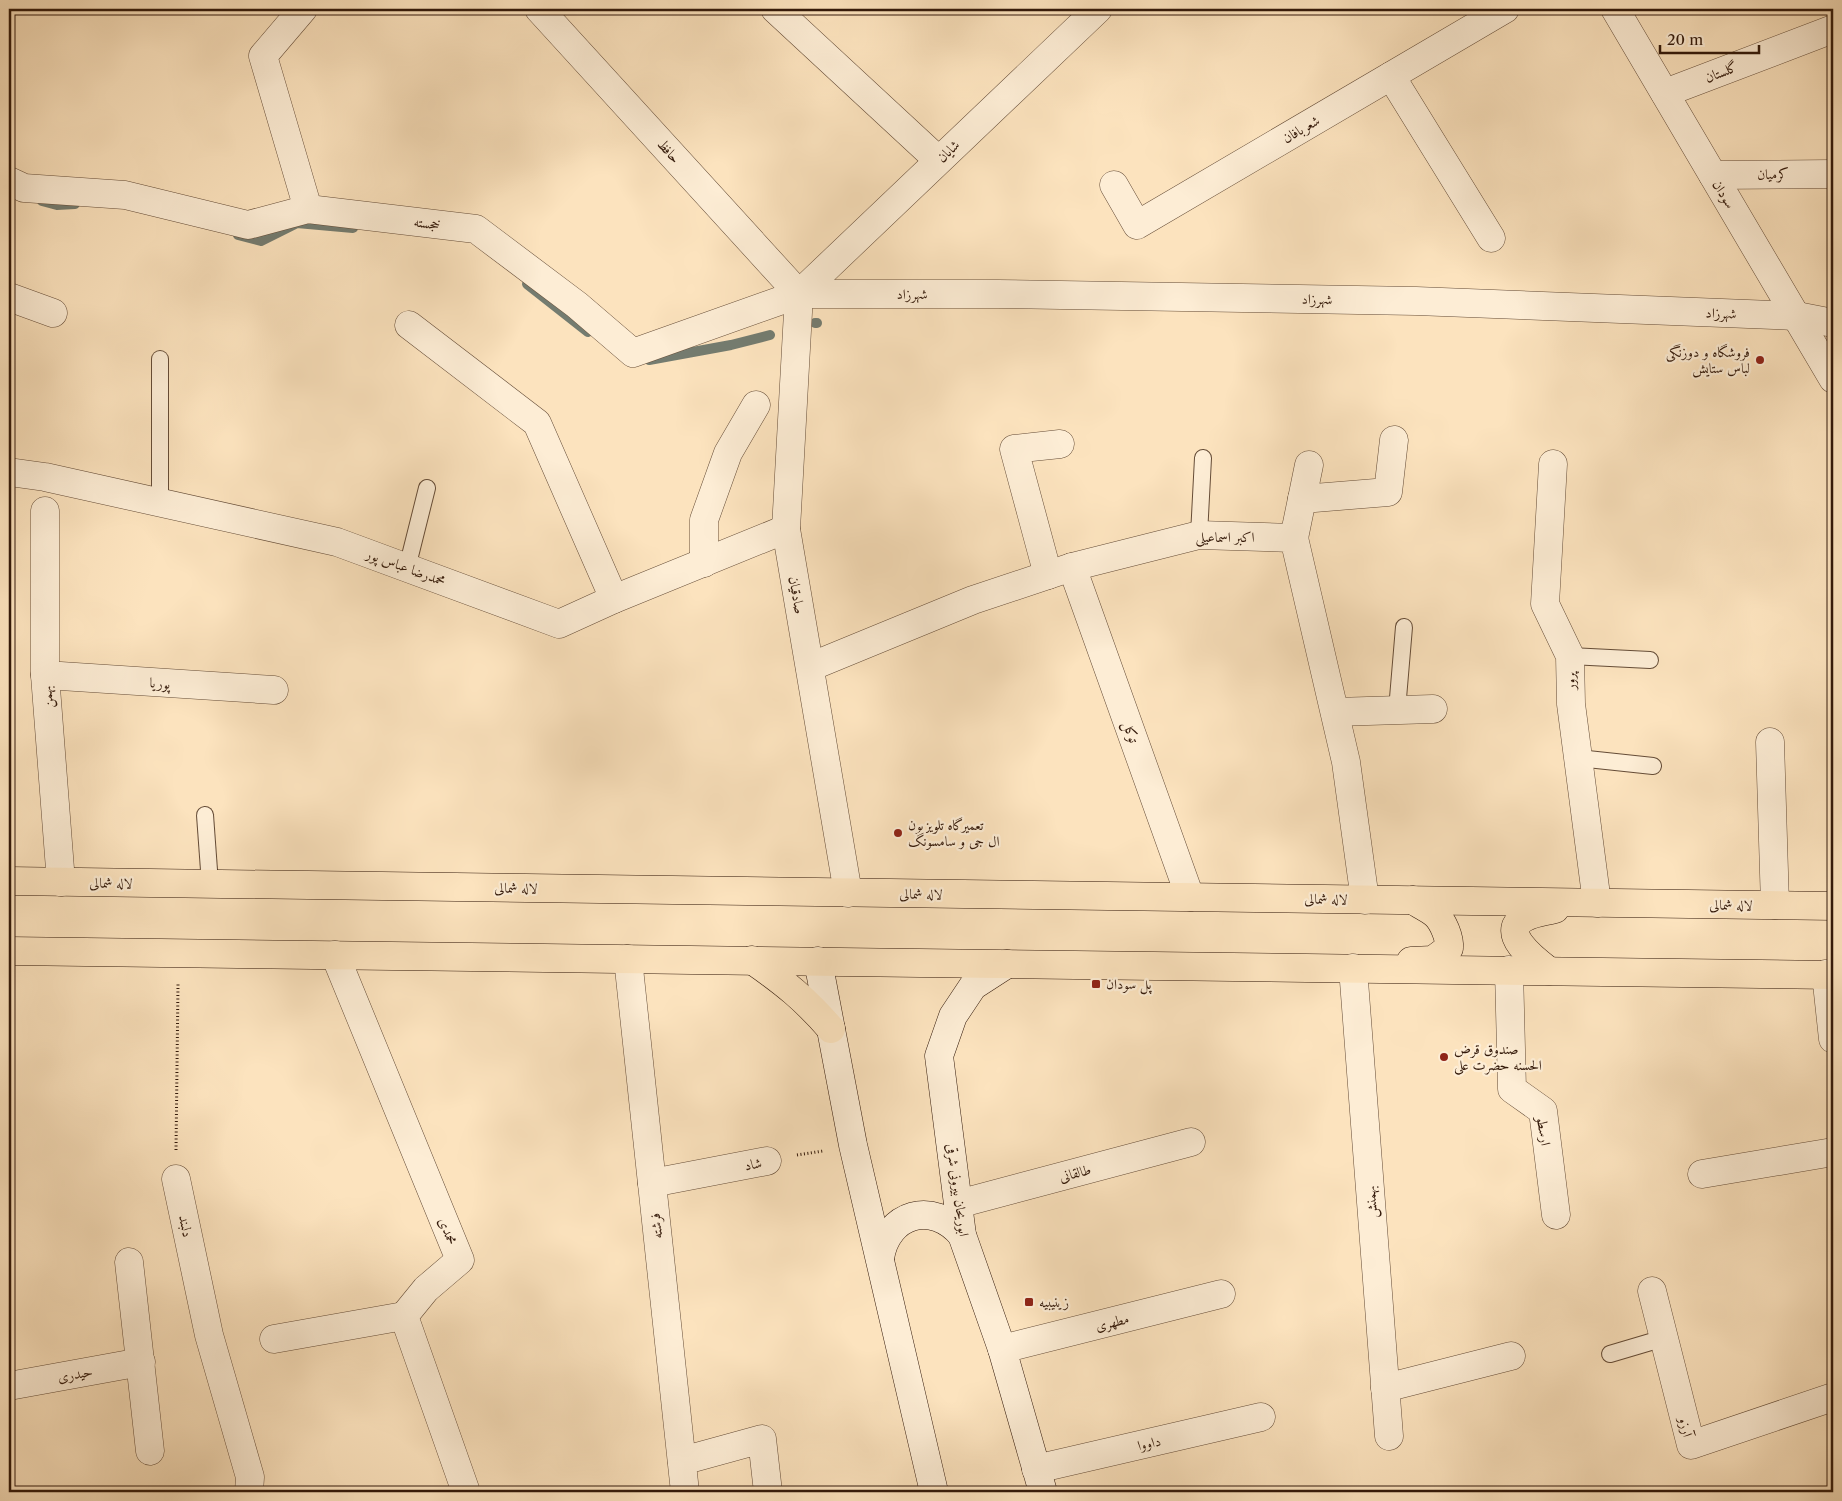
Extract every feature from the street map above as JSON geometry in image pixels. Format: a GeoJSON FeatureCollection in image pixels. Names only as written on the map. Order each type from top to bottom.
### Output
{"type":"FeatureCollection","features":[{"type":"Feature","properties":{"kind":"main road","name":"لاله شمالی"},"geometry":{"type":"LineString","coordinates":[[9,881],[1833,906]]}},
{"type":"Feature","properties":{"kind":"main road"},"geometry":{"type":"LineString","coordinates":[[1362,968],[1389,962],[1434,960],[1449,948],[1450,942],[1435,914],[1413,900]]}},
{"type":"Feature","properties":{"kind":"main road"},"geometry":{"type":"LineString","coordinates":[[1549,971],[1522,947],[1515,936],[1515,927],[1522,919],[1534,914],[1587,903]]}},
{"type":"Feature","properties":{"kind":"main road"},"geometry":{"type":"LineString","coordinates":[[9,951],[1830,975]]}},
{"type":"Feature","properties":{"kind":"main road"},"geometry":{"type":"LineString","coordinates":[[752,960],[781,980],[809,1004],[831,1029]]}},
{"type":"Feature","properties":{"kind":"street"},"geometry":{"type":"LineString","coordinates":[[303,9],[263,56],[308,209]]}},
{"type":"Feature","properties":{"kind":"street","name":"حافظ"},"geometry":{"type":"LineString","coordinates":[[540,9],[799,294]]}},
{"type":"Feature","properties":{"kind":"street"},"geometry":{"type":"LineString","coordinates":[[775,9],[938,160]]}},
{"type":"Feature","properties":{"kind":"street","name":"شایان"},"geometry":{"type":"LineString","coordinates":[[799,294],[1098,9]]}},
{"type":"Feature","properties":{"kind":"street","name":"شعربافان"},"geometry":{"type":"LineString","coordinates":[[1114,186],[1137,225],[1505,9]]}},
{"type":"Feature","properties":{"kind":"street","name":"سودان"},"geometry":{"type":"LineString","coordinates":[[1615,9],[1833,379]]}},
{"type":"Feature","properties":{"kind":"street","name":"گلستان"},"geometry":{"type":"LineString","coordinates":[[1664,94],[1833,29]]}},
{"type":"Feature","properties":{"kind":"street"},"geometry":{"type":"LineString","coordinates":[[1391,76],[1492,238]]}},
{"type":"Feature","properties":{"kind":"street","name":"کرمیان"},"geometry":{"type":"LineString","coordinates":[[1713,175],[1833,174]]}},
{"type":"Feature","properties":{"kind":"street","name":"خجسته"},"geometry":{"type":"LineString","coordinates":[[9,181],[24,188],[125,195],[248,225],[308,209],[476,228],[577,305],[632,353],[799,294]]}},
{"type":"Feature","properties":{"kind":"street","name":"شهرزاد"},"geometry":{"type":"LineString","coordinates":[[799,294],[998,294],[1416,301],[1797,316],[1833,323]]}},
{"type":"Feature","properties":{"kind":"street","name":"صادقیان"},"geometry":{"type":"LineString","coordinates":[[799,294],[786,529],[848,893]]}},
{"type":"Feature","properties":{"kind":"street"},"geometry":{"type":"LineString","coordinates":[[9,297],[53,313]]}},
{"type":"Feature","properties":{"kind":"street"},"geometry":{"type":"LineString","coordinates":[[409,325],[537,424],[614,599]]}},
{"type":"Feature","properties":{"kind":"street"},"geometry":{"type":"LineString","coordinates":[[704,563],[704,520],[728,453],[756,405]]}},
{"type":"Feature","properties":{"kind":"street"},"geometry":{"type":"LineString","coordinates":[[1302,499],[1388,492],[1394,440]]}},
{"type":"Feature","properties":{"kind":"street","name":"توکل"},"geometry":{"type":"LineString","coordinates":[[1060,444],[1014,449],[1060,571],[1190,897]]}},
{"type":"Feature","properties":{"kind":"street","name":"پرور"},"geometry":{"type":"LineString","coordinates":[[1553,464],[1545,604],[1570,656],[1570,704],[1578,758],[1587,903]]}},
{"type":"Feature","properties":{"kind":"street"},"geometry":{"type":"LineString","coordinates":[[1309,465],[1294,538],[1346,762],[1365,900]]}},
{"type":"Feature","properties":{"kind":"street","name":"محمدرضا عباس پور"},"geometry":{"type":"LineString","coordinates":[[9,472],[37,475],[337,542],[559,624],[614,599],[786,529]]}},
{"type":"Feature","properties":{"kind":"street","name":"بهمن"},"geometry":{"type":"LineString","coordinates":[[45,511],[45,675],[61,882]]}},
{"type":"Feature","properties":{"kind":"street","name":"اکبر اسماعیلی"},"geometry":{"type":"LineString","coordinates":[[810,667],[973,600],[1060,571],[1199,535],[1294,538]]}},
{"type":"Feature","properties":{"kind":"street","name":"پوریا"},"geometry":{"type":"LineString","coordinates":[[45,675],[274,690]]}},
{"type":"Feature","properties":{"kind":"street"},"geometry":{"type":"LineString","coordinates":[[1335,712],[1433,709]]}},
{"type":"Feature","properties":{"kind":"street"},"geometry":{"type":"LineString","coordinates":[[1770,742],[1775,905]]}},
{"type":"Feature","properties":{"kind":"street","name":"محمدی"},"geometry":{"type":"LineString","coordinates":[[335,955],[460,1260],[426,1289],[404,1316]]}},
{"type":"Feature","properties":{"kind":"street","name":"فرشته"},"geometry":{"type":"LineString","coordinates":[[628,959],[685,1492]]}},
{"type":"Feature","properties":{"kind":"street"},"geometry":{"type":"LineString","coordinates":[[818,962],[853,1145],[934,1492]]}},
{"type":"Feature","properties":{"kind":"street","name":"ابوریحان بیرونی شرقی"},"geometry":{"type":"LineString","coordinates":[[1007,964],[974,986],[953,1016],[939,1056],[962,1234],[1002,1349],[1039,1481]]}},
{"type":"Feature","properties":{"kind":"street","name":"بهمنش"},"geometry":{"type":"LineString","coordinates":[[1362,968],[1389,1436]]}},
{"type":"Feature","properties":{"kind":"street","name":"ارسطو"},"geometry":{"type":"LineString","coordinates":[[1509,970],[1512,1089],[1543,1111],[1556,1215]]}},
{"type":"Feature","properties":{"kind":"street"},"geometry":{"type":"LineString","coordinates":[[1830,975],[1833,1038]]}},
{"type":"Feature","properties":{"kind":"street","name":"طالقانی"},"geometry":{"type":"LineString","coordinates":[[958,1204],[1191,1142]]}},
{"type":"Feature","properties":{"kind":"street"},"geometry":{"type":"LineString","coordinates":[[1702,1174],[1833,1152]]}},
{"type":"Feature","properties":{"kind":"street","name":"شاد"},"geometry":{"type":"LineString","coordinates":[[652,1183],[767,1161]]}},
{"type":"Feature","properties":{"kind":"street","name":"دلبند"},"geometry":{"type":"LineString","coordinates":[[176,1179],[209,1335],[250,1477],[249,1492]]}},
{"type":"Feature","properties":{"kind":"street"},"geometry":{"type":"LineString","coordinates":[[880,1258],[882,1245],[888,1234],[896,1225],[907,1218],[919,1215],[944,1218],[962,1234]]}},
{"type":"Feature","properties":{"kind":"street"},"geometry":{"type":"LineString","coordinates":[[129,1262],[150,1451]]}},
{"type":"Feature","properties":{"kind":"street","name":"آرزو"},"geometry":{"type":"LineString","coordinates":[[1652,1291],[1691,1445],[1833,1397]]}},
{"type":"Feature","properties":{"kind":"street","name":"مطهری"},"geometry":{"type":"LineString","coordinates":[[1002,1349],[1221,1294]]}},
{"type":"Feature","properties":{"kind":"street"},"geometry":{"type":"LineString","coordinates":[[274,1339],[404,1316],[466,1492]]}},
{"type":"Feature","properties":{"kind":"street"},"geometry":{"type":"LineString","coordinates":[[1385,1388],[1511,1356]]}},
{"type":"Feature","properties":{"kind":"street","name":"حیدری"},"geometry":{"type":"LineString","coordinates":[[9,1386],[140,1362]]}},
{"type":"Feature","properties":{"kind":"street","name":"داووا"},"geometry":{"type":"LineString","coordinates":[[1039,1481],[1261,1417]]}},
{"type":"Feature","properties":{"kind":"street"},"geometry":{"type":"LineString","coordinates":[[682,1461],[762,1439],[768,1492]]}},
{"type":"Feature","properties":{"kind":"lane"},"geometry":{"type":"LineString","coordinates":[[160,359],[160,503]]}},
{"type":"Feature","properties":{"kind":"lane"},"geometry":{"type":"LineString","coordinates":[[1199,535],[1202,458]]}},
{"type":"Feature","properties":{"kind":"lane"},"geometry":{"type":"LineString","coordinates":[[407,568],[428,488]]}},
{"type":"Feature","properties":{"kind":"lane"},"geometry":{"type":"LineString","coordinates":[[1397,710],[1404,627]]}},
{"type":"Feature","properties":{"kind":"lane"},"geometry":{"type":"LineString","coordinates":[[1570,656],[1650,660]]}},
{"type":"Feature","properties":{"kind":"lane"},"geometry":{"type":"LineString","coordinates":[[1578,758],[1653,766]]}},
{"type":"Feature","properties":{"kind":"lane"},"geometry":{"type":"LineString","coordinates":[[205,815],[210,884]]}},
{"type":"Feature","properties":{"kind":"lane"},"geometry":{"type":"LineString","coordinates":[[1610,1354],[1664,1338]]}},
{"type":"Feature","properties":{"kind":"path"},"geometry":{"type":"LineString","coordinates":[[176,1179],[176,1056],[179,953]]}},
{"type":"Feature","properties":{"kind":"path","name":"شاد"},"geometry":{"type":"LineString","coordinates":[[767,1161],[853,1145]]}},
{"type":"Feature","properties":{"kind":"waterway"},"geometry":{"type":"LineString","coordinates":[[42,201],[57,205],[75,204]]}},
{"type":"Feature","properties":{"kind":"waterway"},"geometry":{"type":"LineString","coordinates":[[238,235],[261,241],[297,223],[353,228]]}},
{"type":"Feature","properties":{"kind":"waterway"},"geometry":{"type":"LineString","coordinates":[[527,284],[588,332]]}},
{"type":"Feature","properties":{"kind":"waterway"},"geometry":{"type":"LineString","coordinates":[[649,360],[731,345],[770,335]]}},
{"type":"Feature","properties":{"kind":"place","name":"فروشگاه و دوزنگی لباس ستایش"},"geometry":{"type":"Point","coordinates":[1760,360]}},
{"type":"Feature","properties":{"kind":"place","name":"تعمیرگاه تلویزیون ال جی و سامسونگ"},"geometry":{"type":"Point","coordinates":[898,833]}},
{"type":"Feature","properties":{"kind":"place","name":"پل سودان"},"geometry":{"type":"Point","coordinates":[1096,984]}},
{"type":"Feature","properties":{"kind":"place","name":"صندوق قرض الحسنه حضرت علی"},"geometry":{"type":"Point","coordinates":[1444,1057]}},
{"type":"Feature","properties":{"kind":"place","name":"زینیبیه"},"geometry":{"type":"Point","coordinates":[1029,1302]}}]}
